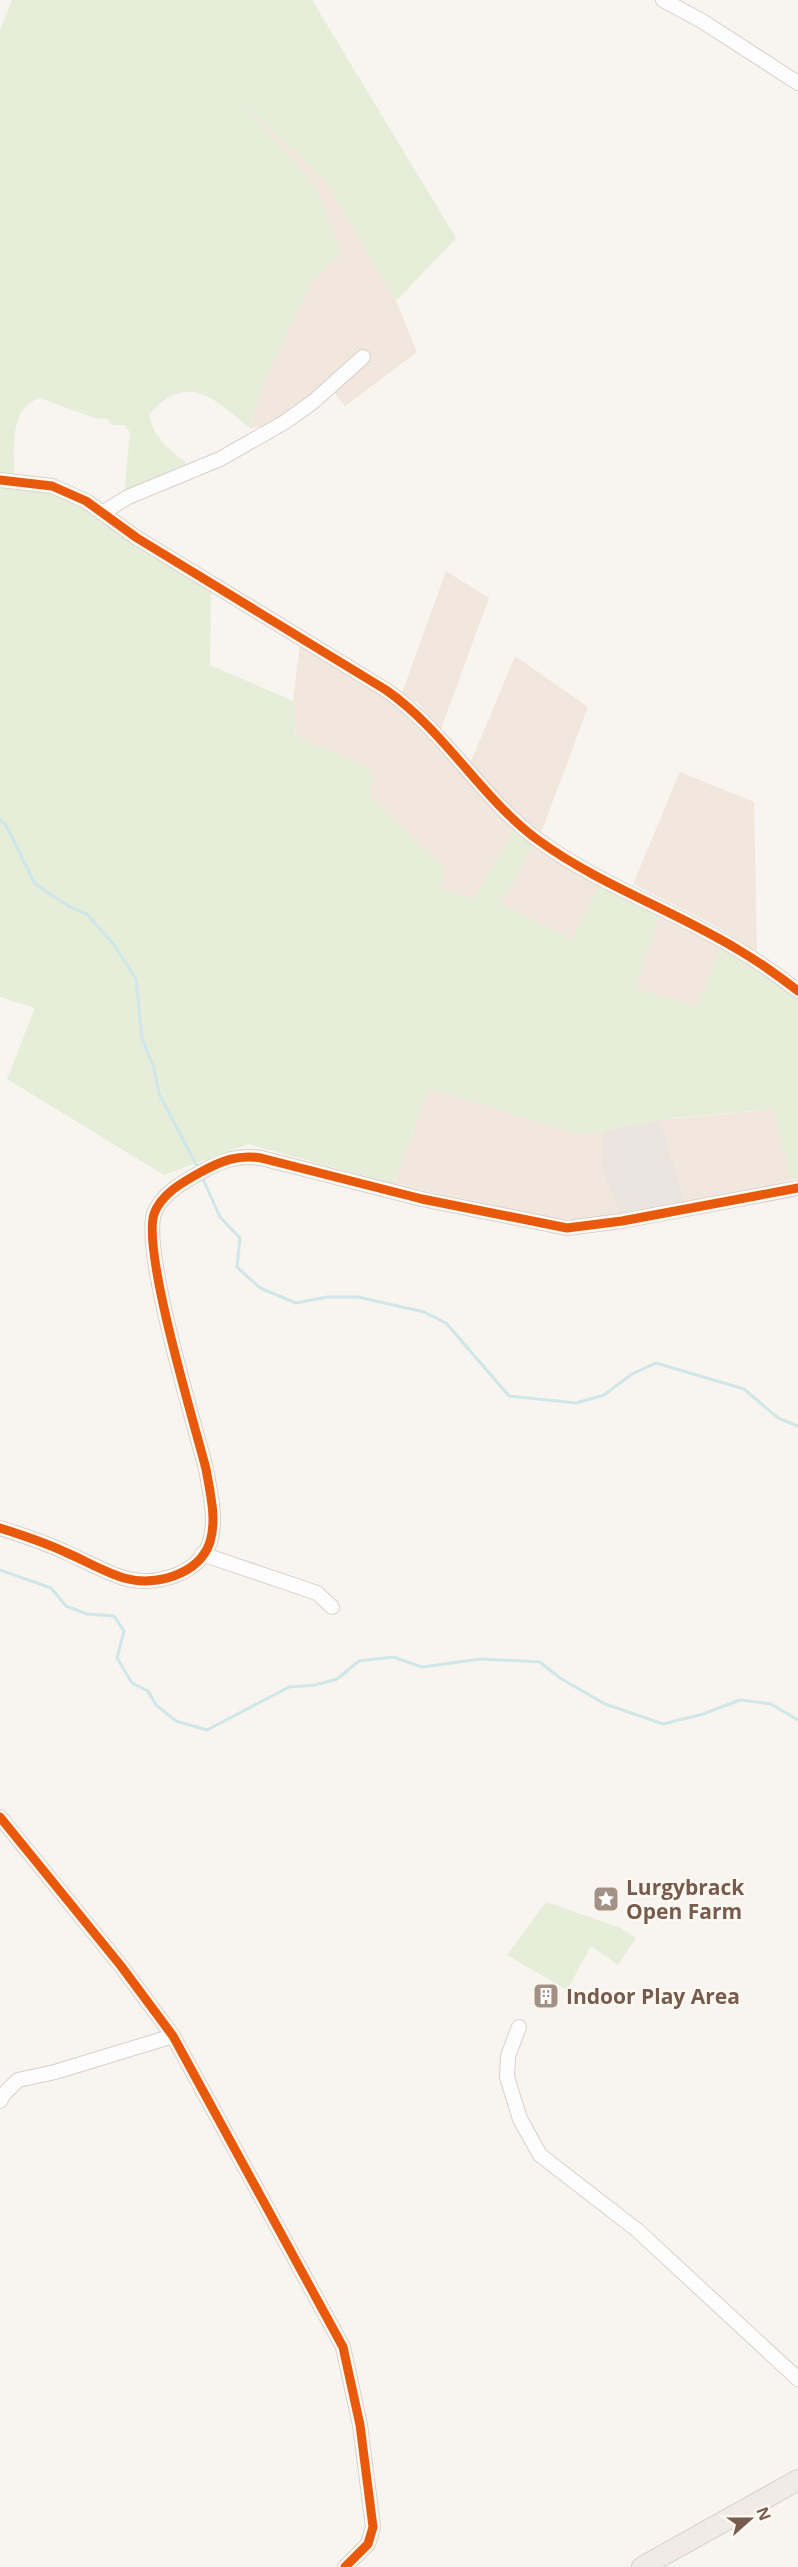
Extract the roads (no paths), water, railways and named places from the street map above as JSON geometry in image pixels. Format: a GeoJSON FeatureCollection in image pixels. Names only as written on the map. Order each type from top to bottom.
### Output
{"type":"FeatureCollection","features":[{"type":"Feature","properties":{"kind":"highway"},"geometry":{"type":"LineString","coordinates":[[642,2567],[798,2480]]}},
{"type":"Feature","properties":{"kind":"street"},"geometry":{"type":"LineString","coordinates":[[663,0],[713,27],[798,83]]}},
{"type":"Feature","properties":{"kind":"street"},"geometry":{"type":"LineString","coordinates":[[102,513],[128,497],[220,459],[285,422],[307,407],[363,357]]}},
{"type":"Feature","properties":{"kind":"street"},"geometry":{"type":"LineString","coordinates":[[0,480],[52,486],[86,501],[146,544],[407,705],[539,840],[596,876],[741,951],[798,991]]}},
{"type":"Feature","properties":{"kind":"street"},"geometry":{"type":"LineString","coordinates":[[0,1528],[64,1551],[124,1578],[143,1581],[168,1579],[192,1564],[209,1544],[212,1532],[212,1499],[157,1274],[152,1226],[154,1213],[162,1201],[189,1179],[236,1156],[261,1158],[422,1199],[567,1228],[622,1221],[798,1188]]}},
{"type":"Feature","properties":{"kind":"street"},"geometry":{"type":"LineString","coordinates":[[202,1554],[317,1593],[332,1607]]}},
{"type":"Feature","properties":{"kind":"street"},"geometry":{"type":"LineString","coordinates":[[0,1817],[121,1966],[173,2036],[343,2347],[360,2426],[373,2527],[369,2544],[345,2567]]}},
{"type":"Feature","properties":{"kind":"street"},"geometry":{"type":"LineString","coordinates":[[519,2027],[508,2056],[507,2077],[520,2119],[540,2154],[637,2230],[798,2379]]}},
{"type":"Feature","properties":{"kind":"street"},"geometry":{"type":"LineString","coordinates":[[0,2101],[18,2080],[55,2072],[173,2036]]}},
{"type":"Feature","properties":{"kind":"waterway"},"geometry":{"type":"LineString","coordinates":[[0,819],[7,827],[35,884],[68,906],[87,914],[114,945],[136,979],[142,1038],[154,1068],[159,1094],[198,1168]]}},
{"type":"Feature","properties":{"kind":"waterway"},"geometry":{"type":"LineString","coordinates":[[202,1177],[220,1217],[240,1238],[237,1267],[260,1288],[296,1303],[327,1297],[358,1297],[424,1312],[446,1323],[509,1396],[576,1403],[604,1395],[632,1374],[656,1363],[744,1389],[778,1418],[798,1426]]}},
{"type":"Feature","properties":{"kind":"waterway"},"geometry":{"type":"LineString","coordinates":[[0,1570],[51,1588],[66,1606],[87,1614],[114,1616],[124,1631],[117,1658],[132,1683],[148,1691],[156,1705],[176,1721],[207,1730],[289,1687],[315,1685],[337,1679],[359,1661],[393,1657],[422,1667],[481,1659],[540,1662],[560,1678],[605,1704],[663,1724],[703,1714],[740,1700],[771,1704],[798,1720]]}},
{"type":"Feature","properties":{"kind":"place","name":"Lurgybrack Open Farm"},"geometry":{"type":"Point","coordinates":[606,1899]}},
{"type":"Feature","properties":{"kind":"place","name":"Indoor Play Area"},"geometry":{"type":"Point","coordinates":[546,1996]}}]}
